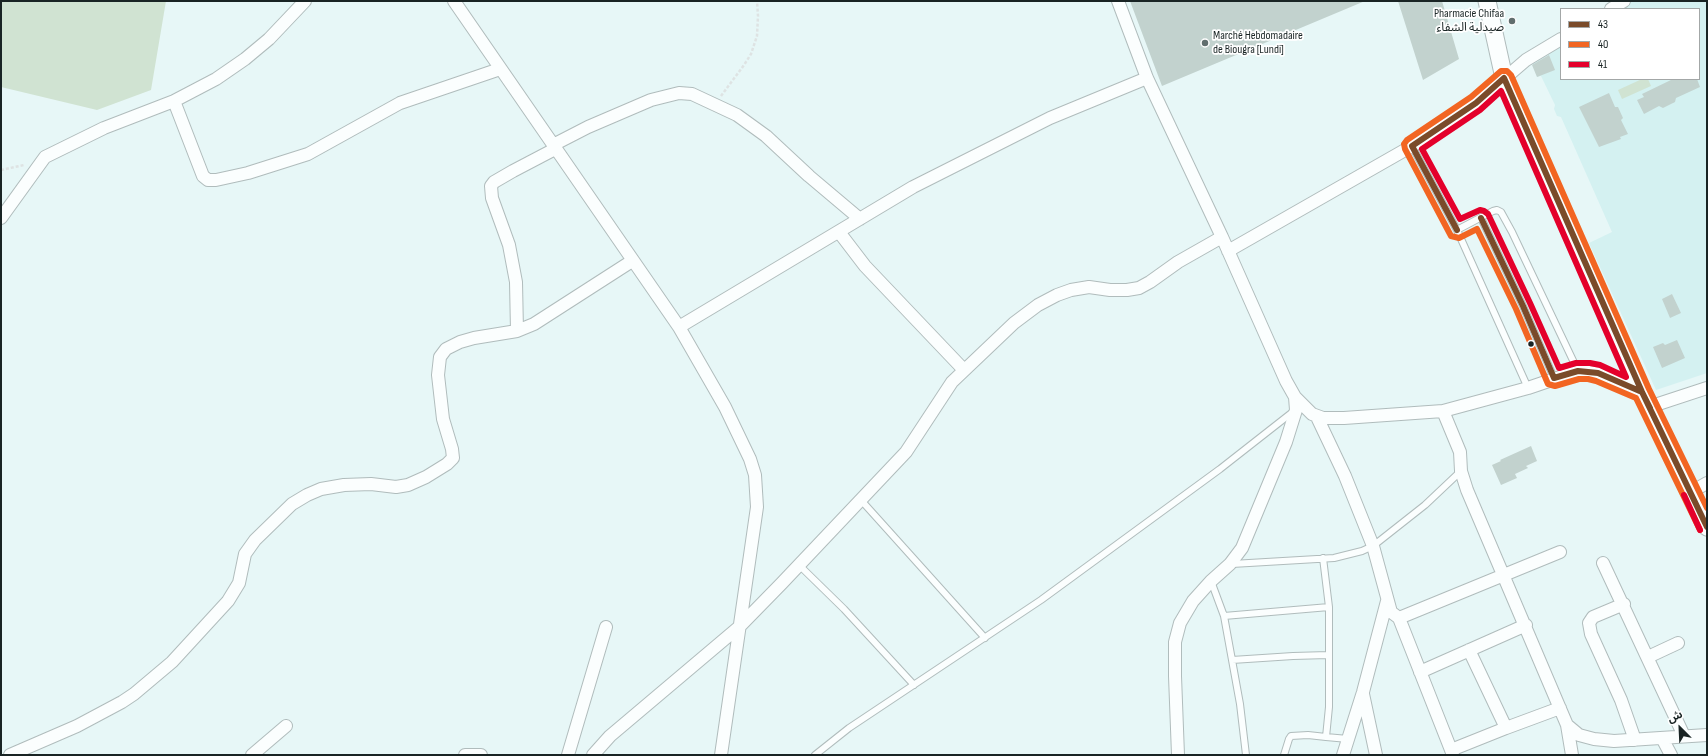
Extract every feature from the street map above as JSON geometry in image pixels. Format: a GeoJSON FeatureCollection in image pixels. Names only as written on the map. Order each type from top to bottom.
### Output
{"type":"FeatureCollection","features":[{"type":"Feature","properties":{"kind":"street"},"geometry":{"type":"LineString","coordinates":[[1,218],[45,157],[104,128],[174,101],[216,79],[269,39],[304,1]]}},
{"type":"Feature","properties":{"kind":"street"},"geometry":{"type":"LineString","coordinates":[[454,1],[679,327],[725,407],[756,475],[757,507],[721,755]]}},
{"type":"Feature","properties":{"kind":"street"},"geometry":{"type":"LineString","coordinates":[[1118,1],[1147,78],[1295,397],[1307,410],[1317,417],[1345,476],[1373,546],[1391,612],[1399,618],[1452,752],[1506,728],[1560,708]]}},
{"type":"Feature","properties":{"kind":"street"},"geometry":{"type":"LineString","coordinates":[[1487,1],[1504,78],[1645,399],[1707,527]]}},
{"type":"Feature","properties":{"kind":"street"},"geometry":{"type":"LineString","coordinates":[[1613,8],[1624,1]]}},
{"type":"Feature","properties":{"kind":"street"},"geometry":{"type":"LineString","coordinates":[[1228,251],[1412,146],[1476,103],[1526,60],[1560,40]]}},
{"type":"Feature","properties":{"kind":"street"},"geometry":{"type":"LineString","coordinates":[[174,101],[203,176],[208,180],[216,180],[248,173],[308,154],[400,104],[500,69]]}},
{"type":"Feature","properties":{"kind":"street"},"geometry":{"type":"LineString","coordinates":[[679,327],[913,187],[975,154],[1050,118],[1147,78]]}},
{"type":"Feature","properties":{"kind":"street"},"geometry":{"type":"LineString","coordinates":[[517,331],[516,282],[509,245],[492,198],[491,186],[494,182],[588,126],[669,94],[692,94],[717,104],[737,115],[766,136],[809,176],[860,219]]}},
{"type":"Feature","properties":{"kind":"street"},"geometry":{"type":"LineString","coordinates":[[839,232],[865,266],[964,370]]}},
{"type":"Feature","properties":{"kind":"street"},"geometry":{"type":"LineString","coordinates":[[593,755],[610,736],[739,627],[906,452],[952,382],[1014,323],[1038,305],[1057,295],[1088,287],[1116,290],[1139,288],[1178,262],[1222,237]]}},
{"type":"Feature","properties":{"kind":"street"},"geometry":{"type":"LineString","coordinates":[[10,755],[77,726],[118,705],[134,694],[166,667],[228,601],[239,583],[245,554],[255,540],[292,504],[321,489],[344,485],[371,484],[396,487],[408,485],[426,477],[448,464],[453,458],[452,449],[443,419],[438,375],[440,357],[446,350],[460,342],[474,338],[517,331],[534,324],[632,261]]}},
{"type":"Feature","properties":{"kind":"street"},"geometry":{"type":"LineString","coordinates":[[1317,417],[1344,418],[1443,411],[1528,388],[1578,371],[1598,373],[1645,399],[1707,388]]}},
{"type":"Feature","properties":{"kind":"street"},"geometry":{"type":"LineString","coordinates":[[1178,755],[1175,642],[1180,623],[1192,601],[1230,564],[1242,548],[1286,442],[1296,410],[1295,397]]}},
{"type":"Feature","properties":{"kind":"street"},"geometry":{"type":"LineString","coordinates":[[1443,411],[1460,452],[1460,471],[1467,490],[1526,625],[1567,725],[1572,755]]}},
{"type":"Feature","properties":{"kind":"street"},"geometry":{"type":"LineString","coordinates":[[1691,492],[1707,484]]}},
{"type":"Feature","properties":{"kind":"street"},"geometry":{"type":"LineString","coordinates":[[1399,618],[1503,574],[1560,552]]}},
{"type":"Feature","properties":{"kind":"street"},"geometry":{"type":"LineString","coordinates":[[1603,563],[1624,604],[1684,736]]}},
{"type":"Feature","properties":{"kind":"street"},"geometry":{"type":"LineString","coordinates":[[1343,755],[1363,692],[1387,601]]}},
{"type":"Feature","properties":{"kind":"street"},"geometry":{"type":"LineString","coordinates":[[1624,604],[1598,614],[1588,623],[1591,634],[1621,700],[1636,740]]}},
{"type":"Feature","properties":{"kind":"street"},"geometry":{"type":"LineString","coordinates":[[1420,672],[1526,625]]}},
{"type":"Feature","properties":{"kind":"street"},"geometry":{"type":"LineString","coordinates":[[568,755],[606,627]]}},
{"type":"Feature","properties":{"kind":"street"},"geometry":{"type":"LineString","coordinates":[[1648,657],[1678,643]]}},
{"type":"Feature","properties":{"kind":"street"},"geometry":{"type":"LineString","coordinates":[[1469,650],[1506,728]]}},
{"type":"Feature","properties":{"kind":"street"},"geometry":{"type":"LineString","coordinates":[[1363,692],[1376,755]]}},
{"type":"Feature","properties":{"kind":"street"},"geometry":{"type":"LineString","coordinates":[[1567,725],[1579,734],[1594,739],[1636,740],[1707,735]]}},
{"type":"Feature","properties":{"kind":"street"},"geometry":{"type":"LineString","coordinates":[[252,755],[286,726]]}},
{"type":"Feature","properties":{"kind":"street"},"geometry":{"type":"LineString","coordinates":[[1662,738],[1671,755]]}},
{"type":"Feature","properties":{"kind":"street"},"geometry":{"type":"LineString","coordinates":[[464,755],[481,755]]}},
{"type":"Feature","properties":{"kind":"lane"},"geometry":{"type":"LineString","coordinates":[[1412,146],[1456,230],[1528,388]]}},
{"type":"Feature","properties":{"kind":"lane"},"geometry":{"type":"LineString","coordinates":[[1456,230],[1493,211],[1497,210],[1501,212],[1578,371]]}},
{"type":"Feature","properties":{"kind":"lane"},"geometry":{"type":"LineString","coordinates":[[1481,218],[1523,306],[1554,378]]}},
{"type":"Feature","properties":{"kind":"lane"},"geometry":{"type":"LineString","coordinates":[[815,755],[849,728],[985,638],[1107,553],[1296,410]]}},
{"type":"Feature","properties":{"kind":"lane"},"geometry":{"type":"LineString","coordinates":[[1230,564],[1347,556],[1373,546],[1425,505],[1460,471]]}},
{"type":"Feature","properties":{"kind":"lane"},"geometry":{"type":"LineString","coordinates":[[860,499],[985,638]]}},
{"type":"Feature","properties":{"kind":"lane"},"geometry":{"type":"LineString","coordinates":[[1323,558],[1329,607],[1329,707],[1326,737]]}},
{"type":"Feature","properties":{"kind":"lane"},"geometry":{"type":"LineString","coordinates":[[799,564],[844,609],[914,685]]}},
{"type":"Feature","properties":{"kind":"lane"},"geometry":{"type":"LineString","coordinates":[[1211,581],[1224,616],[1240,704],[1246,755]]}},
{"type":"Feature","properties":{"kind":"lane"},"geometry":{"type":"LineString","coordinates":[[1224,616],[1329,607]]}},
{"type":"Feature","properties":{"kind":"lane"},"geometry":{"type":"LineString","coordinates":[[1232,660],[1328,655]]}},
{"type":"Feature","properties":{"kind":"lane"},"geometry":{"type":"LineString","coordinates":[[1284,755],[1291,736],[1308,735],[1348,739]]}},
{"type":"Feature","properties":{"kind":"path"},"geometry":{"type":"LineString","coordinates":[[717,104],[725,89],[744,65],[757,36],[757,1]]}},
{"type":"Feature","properties":{"kind":"shaded area"},"geometry":{"type":"Polygon","coordinates":[[[1622,1],[1707,1],[1707,373],[1656,390],[1589,243],[1612,232],[1561,117],[1557,116],[1554,109],[1555,105],[1541,76],[1537,77],[1531,60],[1560,37],[1560,80],[1700,80],[1700,8],[1610,8],[1622,1]]]}},
{"type":"Feature","properties":{"kind":"green space"},"geometry":{"type":"Polygon","coordinates":[[[1,1],[166,1],[151,90],[97,110],[1,87],[1,1]]]}},
{"type":"Feature","properties":{"kind":"green space"},"geometry":{"type":"Polygon","coordinates":[[[1640,80],[1648,80],[1651,86],[1622,99],[1618,90],[1640,80]]]}},
{"type":"Feature","properties":{"kind":"building","name":"Marché Hebdomadaire de Biougra [Lundi]"},"geometry":{"type":"Polygon","coordinates":[[[1130,1],[1365,1],[1162,86],[1130,1]]]}},
{"type":"Feature","properties":{"kind":"building"},"geometry":{"type":"Polygon","coordinates":[[[1398,1],[1442,1],[1459,59],[1423,80],[1398,1]]]}},
{"type":"Feature","properties":{"kind":"building"},"geometry":{"type":"Polygon","coordinates":[[[1549,55],[1555,70],[1537,77],[1532,65],[1549,55]]]}},
{"type":"Feature","properties":{"kind":"building"},"geometry":{"type":"Polygon","coordinates":[[[1671,80],[1697,80],[1700,87],[1676,98],[1675,102],[1663,108],[1659,106],[1644,114],[1637,100],[1644,97],[1642,94],[1671,80]]]}},
{"type":"Feature","properties":{"kind":"building"},"geometry":{"type":"Polygon","coordinates":[[[1609,93],[1615,107],[1618,107],[1623,118],[1621,120],[1628,134],[1620,137],[1621,139],[1599,147],[1579,107],[1609,93]]]}},
{"type":"Feature","properties":{"kind":"building"},"geometry":{"type":"Polygon","coordinates":[[[1672,294],[1681,313],[1670,318],[1662,299],[1672,294]]]}},
{"type":"Feature","properties":{"kind":"building"},"geometry":{"type":"Polygon","coordinates":[[[1677,340],[1685,358],[1662,368],[1653,347],[1663,343],[1665,345],[1677,340]]]}},
{"type":"Feature","properties":{"kind":"building"},"geometry":{"type":"Polygon","coordinates":[[[1531,446],[1537,461],[1526,466],[1528,468],[1515,474],[1517,478],[1501,485],[1492,465],[1531,446]]]}},
{"type":"Feature","properties":{"kind":"transit line","name":"40"},"geometry":{"type":"LineString","coordinates":[[1700,530],[1636,398],[1588,379],[1579,379],[1555,386],[1548,384],[1516,309],[1477,229],[1459,238],[1451,236],[1405,149],[1404,144],[1407,140],[1471,97],[1501,71],[1507,71],[1511,75],[1649,389],[1707,508]]}},
{"type":"Feature","properties":{"kind":"transit line","name":"43"},"geometry":{"type":"LineString","coordinates":[[1457,230],[1412,146],[1476,103],[1504,78],[1642,392],[1707,527]]}},
{"type":"Feature","properties":{"kind":"transit line","name":"41"},"geometry":{"type":"LineString","coordinates":[[1501,91],[1626,377],[1600,365],[1590,363],[1576,363],[1559,368],[1488,214],[1480,210],[1460,219],[1422,149],[1480,110],[1501,91]]}},
{"type":"Feature","properties":{"kind":"transit line","name":"43"},"geometry":{"type":"LineString","coordinates":[[1481,218],[1523,306],[1554,378],[1578,371],[1598,373],[1642,392],[1650,408]]}},
{"type":"Feature","properties":{"kind":"transit line","name":"41"},"geometry":{"type":"LineString","coordinates":[[1684,495],[1700,530]]}},
{"type":"Feature","properties":{"kind":"place","name":"Pharmacie Chifaa صيدلية الشفاء"},"geometry":{"type":"Point","coordinates":[1512,21]}},
{"type":"Feature","properties":{"kind":"place","name":"Marché Hebdomadaire de Biougra [Lundi]"},"geometry":{"type":"Point","coordinates":[1205,43]}}]}
